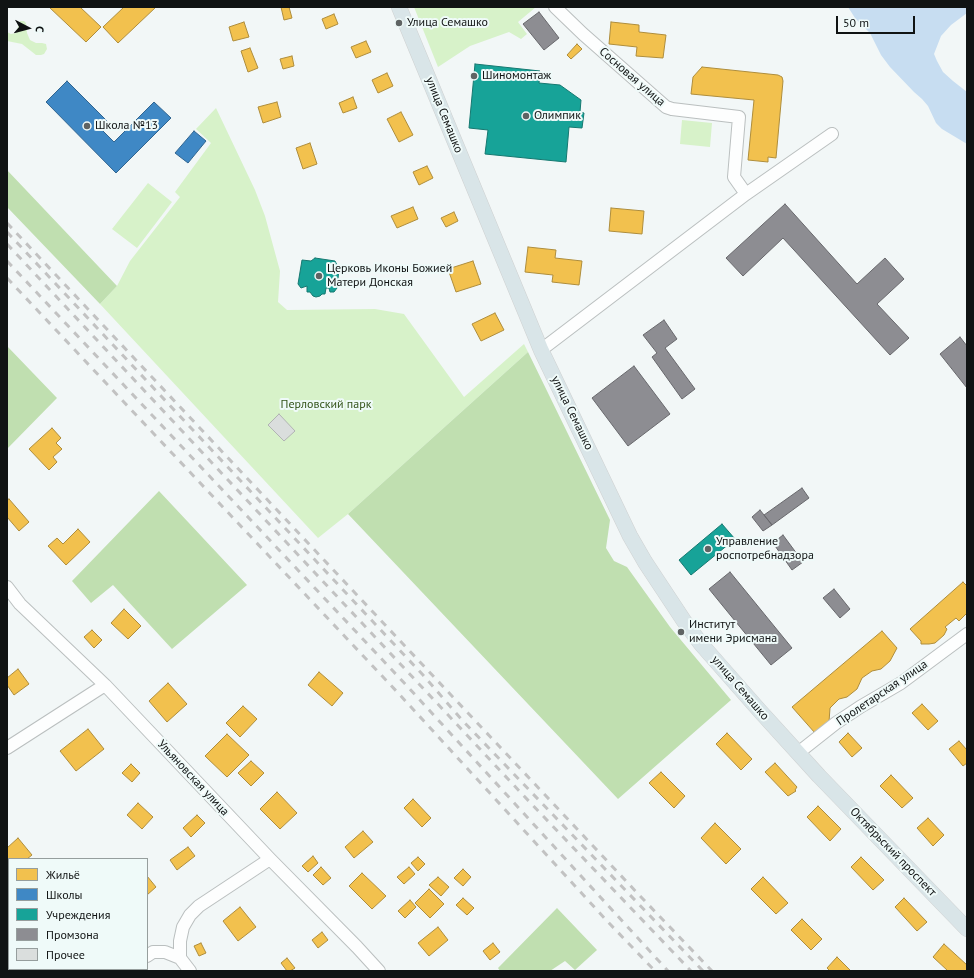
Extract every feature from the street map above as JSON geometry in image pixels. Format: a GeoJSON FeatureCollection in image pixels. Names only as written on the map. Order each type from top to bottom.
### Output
{"type":"FeatureCollection","features":[{"type":"Feature","properties":{"kind":"main road","name":"улица Семашко"},"geometry":{"type":"LineString","coordinates":[[399,7],[541,350],[630,536],[645,562],[701,644],[818,776]]}},
{"type":"Feature","properties":{"kind":"main road","name":"Октябрьский проспект"},"geometry":{"type":"LineString","coordinates":[[818,776],[967,929]]}},
{"type":"Feature","properties":{"kind":"street","name":"Сосновая улица"},"geometry":{"type":"LineString","coordinates":[[555,7],[583,34],[666,107],[739,117],[734,177],[746,194]]}},
{"type":"Feature","properties":{"kind":"street"},"geometry":{"type":"LineString","coordinates":[[541,350],[746,194],[832,134]]}},
{"type":"Feature","properties":{"kind":"street","name":"Ульяновская улица"},"geometry":{"type":"LineString","coordinates":[[7,587],[20,604],[106,685],[270,859],[379,971]]}},
{"type":"Feature","properties":{"kind":"street","name":"Пролетарская улица"},"geometry":{"type":"LineString","coordinates":[[798,753],[836,723],[901,683],[967,634]]}},
{"type":"Feature","properties":{"kind":"street"},"geometry":{"type":"LineString","coordinates":[[7,748],[106,685]]}},
{"type":"Feature","properties":{"kind":"street"},"geometry":{"type":"LineString","coordinates":[[180,958],[180,941],[183,927],[190,915],[199,906],[270,859]]}},
{"type":"Feature","properties":{"kind":"street"},"geometry":{"type":"LineString","coordinates":[[148,955],[153,952],[165,952],[180,958],[190,971]]}},
{"type":"Feature","properties":{"kind":"green space"},"geometry":{"type":"Polygon","coordinates":[[[414,7],[536,7],[518,22],[527,34],[521,39],[509,32],[470,46],[438,67],[414,7]]]}},
{"type":"Feature","properties":{"kind":"green space"},"geometry":{"type":"Polygon","coordinates":[[[20,21],[24,21],[26,23],[27,33],[30,40],[36,43],[46,44],[47,49],[44,54],[36,55],[22,44],[7,41],[7,32],[11,34],[16,33],[20,21]]]}},
{"type":"Feature","properties":{"kind":"green space","name":"Перловский парк"},"geometry":{"type":"Polygon","coordinates":[[[216,108],[255,190],[265,216],[280,271],[278,302],[287,310],[375,309],[404,314],[464,397],[524,344],[528,352],[348,514],[318,538],[100,304],[117,286],[130,261],[180,197],[175,192],[211,143],[196,129],[216,108]]]}},
{"type":"Feature","properties":{"kind":"green space"},"geometry":{"type":"Polygon","coordinates":[[[682,120],[712,123],[710,147],[680,144],[682,120]]]}},
{"type":"Feature","properties":{"kind":"green space"},"geometry":{"type":"Polygon","coordinates":[[[7,170],[117,286],[100,304],[7,207],[7,170]]]}},
{"type":"Feature","properties":{"kind":"green space"},"geometry":{"type":"Polygon","coordinates":[[[148,183],[172,202],[137,248],[112,229],[148,183]]]}},
{"type":"Feature","properties":{"kind":"green space"},"geometry":{"type":"Polygon","coordinates":[[[7,346],[57,398],[7,449],[7,346]]]}},
{"type":"Feature","properties":{"kind":"green space"},"geometry":{"type":"Polygon","coordinates":[[[528,352],[610,520],[606,548],[614,561],[627,567],[670,627],[731,700],[618,799],[348,514],[528,352]]]}},
{"type":"Feature","properties":{"kind":"green space"},"geometry":{"type":"Polygon","coordinates":[[[159,491],[247,585],[172,649],[113,585],[91,603],[72,581],[159,491]]]}},
{"type":"Feature","properties":{"kind":"green space"},"geometry":{"type":"Polygon","coordinates":[[[557,908],[597,950],[575,970],[565,961],[550,971],[500,971],[498,968],[557,908]]]}},
{"type":"Feature","properties":{"kind":"water"},"geometry":{"type":"Polygon","coordinates":[[[848,7],[967,7],[967,13],[951,25],[941,36],[934,54],[943,72],[967,92],[967,144],[942,129],[936,123],[928,106],[890,67],[881,55],[870,33],[855,18],[848,7]]]}},
{"type":"Feature","properties":{"kind":"building: Жильё"},"geometry":{"type":"Polygon","coordinates":[[[49,7],[80,7],[101,27],[86,42],[49,7]]]}},
{"type":"Feature","properties":{"kind":"building: Жильё"},"geometry":{"type":"Polygon","coordinates":[[[124,7],[156,7],[118,43],[103,27],[124,7]]]}},
{"type":"Feature","properties":{"kind":"building: Жильё"},"geometry":{"type":"Polygon","coordinates":[[[281,7],[289,7],[292,18],[284,20],[281,7]]]}},
{"type":"Feature","properties":{"kind":"building: Жильё"},"geometry":{"type":"Polygon","coordinates":[[[334,14],[338,24],[326,29],[322,19],[334,14]]]}},
{"type":"Feature","properties":{"kind":"building: Жильё"},"geometry":{"type":"Polygon","coordinates":[[[244,22],[249,37],[233,41],[229,27],[244,22]]]}},
{"type":"Feature","properties":{"kind":"building: Жильё"},"geometry":{"type":"Polygon","coordinates":[[[611,22],[639,25],[639,32],[666,35],[663,58],[636,56],[637,47],[609,44],[611,22]]]}},
{"type":"Feature","properties":{"kind":"building: Жильё"},"geometry":{"type":"Polygon","coordinates":[[[366,41],[371,52],[356,58],[351,47],[366,41]]]}},
{"type":"Feature","properties":{"kind":"building: Жильё"},"geometry":{"type":"Polygon","coordinates":[[[577,44],[582,49],[571,59],[567,55],[577,44]]]}},
{"type":"Feature","properties":{"kind":"building: Жильё"},"geometry":{"type":"Polygon","coordinates":[[[250,48],[258,68],[248,72],[241,51],[250,48]]]}},
{"type":"Feature","properties":{"kind":"building: Жильё"},"geometry":{"type":"Polygon","coordinates":[[[292,56],[294,66],[283,69],[280,59],[292,56]]]}},
{"type":"Feature","properties":{"kind":"building: Жильё"},"geometry":{"type":"Polygon","coordinates":[[[702,67],[778,75],[782,77],[783,81],[776,158],[768,157],[768,162],[748,160],[754,100],[691,94],[693,77],[702,67]]]}},
{"type":"Feature","properties":{"kind":"building: Жильё"},"geometry":{"type":"Polygon","coordinates":[[[387,73],[393,86],[378,93],[372,80],[387,73]]]}},
{"type":"Feature","properties":{"kind":"building: Жильё"},"geometry":{"type":"Polygon","coordinates":[[[353,97],[357,108],[343,113],[339,103],[353,97]]]}},
{"type":"Feature","properties":{"kind":"building: Жильё"},"geometry":{"type":"Polygon","coordinates":[[[277,102],[281,117],[263,123],[258,107],[277,102]]]}},
{"type":"Feature","properties":{"kind":"building: Жильё"},"geometry":{"type":"Polygon","coordinates":[[[401,112],[413,135],[399,142],[387,119],[401,112]]]}},
{"type":"Feature","properties":{"kind":"building: Жильё"},"geometry":{"type":"Polygon","coordinates":[[[310,143],[317,164],[303,169],[296,148],[310,143]]]}},
{"type":"Feature","properties":{"kind":"building: Жильё"},"geometry":{"type":"Polygon","coordinates":[[[427,166],[433,178],[419,185],[413,172],[427,166]]]}},
{"type":"Feature","properties":{"kind":"building: Жильё"},"geometry":{"type":"Polygon","coordinates":[[[413,207],[418,219],[397,228],[391,216],[413,207]]]}},
{"type":"Feature","properties":{"kind":"building: Жильё"},"geometry":{"type":"Polygon","coordinates":[[[611,208],[644,211],[642,234],[609,231],[611,208]]]}},
{"type":"Feature","properties":{"kind":"building: Жильё"},"geometry":{"type":"Polygon","coordinates":[[[454,212],[458,221],[446,227],[441,218],[454,212]]]}},
{"type":"Feature","properties":{"kind":"building: Жильё"},"geometry":{"type":"Polygon","coordinates":[[[528,247],[556,250],[555,258],[582,261],[579,285],[552,282],[553,275],[525,272],[528,247]]]}},
{"type":"Feature","properties":{"kind":"building: Жильё"},"geometry":{"type":"Polygon","coordinates":[[[473,261],[481,284],[456,292],[448,269],[473,261]]]}},
{"type":"Feature","properties":{"kind":"building: Жильё"},"geometry":{"type":"Polygon","coordinates":[[[495,313],[504,330],[481,341],[472,324],[495,313]]]}},
{"type":"Feature","properties":{"kind":"building: Жильё"},"geometry":{"type":"Polygon","coordinates":[[[52,428],[61,438],[56,443],[62,449],[53,457],[57,462],[49,470],[29,449],[52,428]]]}},
{"type":"Feature","properties":{"kind":"building: Жильё"},"geometry":{"type":"Polygon","coordinates":[[[9,499],[29,522],[19,531],[7,517],[7,500],[9,499]]]}},
{"type":"Feature","properties":{"kind":"building: Жильё"},"geometry":{"type":"Polygon","coordinates":[[[78,529],[90,542],[66,565],[48,546],[57,538],[63,544],[78,529]]]}},
{"type":"Feature","properties":{"kind":"building: Жильё"},"geometry":{"type":"Polygon","coordinates":[[[963,582],[967,586],[967,613],[959,621],[956,618],[945,627],[947,629],[944,635],[935,643],[921,644],[921,641],[910,629],[963,582]]]}},
{"type":"Feature","properties":{"kind":"building: Жильё"},"geometry":{"type":"Polygon","coordinates":[[[124,609],[141,626],[128,639],[111,623],[124,609]]]}},
{"type":"Feature","properties":{"kind":"building: Жильё"},"geometry":{"type":"Polygon","coordinates":[[[92,630],[102,640],[94,648],[84,637],[92,630]]]}},
{"type":"Feature","properties":{"kind":"building: Жильё"},"geometry":{"type":"Polygon","coordinates":[[[882,631],[897,648],[890,661],[881,669],[872,671],[862,678],[857,689],[847,697],[839,699],[830,708],[829,722],[815,733],[792,707],[882,631]]]}},
{"type":"Feature","properties":{"kind":"building: Жильё"},"geometry":{"type":"Polygon","coordinates":[[[18,669],[29,684],[14,695],[7,685],[7,678],[18,669]]]}},
{"type":"Feature","properties":{"kind":"building: Жильё"},"geometry":{"type":"Polygon","coordinates":[[[319,672],[343,693],[332,706],[308,685],[319,672]]]}},
{"type":"Feature","properties":{"kind":"building: Жильё"},"geometry":{"type":"Polygon","coordinates":[[[168,683],[187,704],[167,722],[149,701],[168,683]]]}},
{"type":"Feature","properties":{"kind":"building: Жильё"},"geometry":{"type":"Polygon","coordinates":[[[922,704],[938,721],[928,730],[912,713],[922,704]]]}},
{"type":"Feature","properties":{"kind":"building: Жильё"},"geometry":{"type":"Polygon","coordinates":[[[243,706],[257,719],[240,737],[226,723],[243,706]]]}},
{"type":"Feature","properties":{"kind":"building: Жильё"},"geometry":{"type":"Polygon","coordinates":[[[88,729],[104,749],[76,771],[60,751],[88,729]]]}},
{"type":"Feature","properties":{"kind":"building: Жильё"},"geometry":{"type":"Polygon","coordinates":[[[727,733],[752,759],[741,770],[716,744],[727,733]]]}},
{"type":"Feature","properties":{"kind":"building: Жильё"},"geometry":{"type":"Polygon","coordinates":[[[848,733],[862,748],[852,757],[839,742],[848,733]]]}},
{"type":"Feature","properties":{"kind":"building: Жильё"},"geometry":{"type":"Polygon","coordinates":[[[227,734],[249,755],[227,777],[205,756],[227,734]]]}},
{"type":"Feature","properties":{"kind":"building: Жильё"},"geometry":{"type":"Polygon","coordinates":[[[959,741],[967,750],[967,763],[963,766],[949,749],[959,741]]]}},
{"type":"Feature","properties":{"kind":"building: Жильё"},"geometry":{"type":"Polygon","coordinates":[[[251,761],[264,773],[251,786],[238,773],[251,761]]]}},
{"type":"Feature","properties":{"kind":"building: Жильё"},"geometry":{"type":"Polygon","coordinates":[[[775,763],[797,787],[795,790],[796,791],[788,796],[765,772],[775,763]]]}},
{"type":"Feature","properties":{"kind":"building: Жильё"},"geometry":{"type":"Polygon","coordinates":[[[131,764],[140,773],[132,782],[122,773],[131,764]]]}},
{"type":"Feature","properties":{"kind":"building: Жильё"},"geometry":{"type":"Polygon","coordinates":[[[661,772],[685,796],[674,808],[649,783],[661,772]]]}},
{"type":"Feature","properties":{"kind":"building: Жильё"},"geometry":{"type":"Polygon","coordinates":[[[891,775],[913,798],[902,808],[880,786],[891,775]]]}},
{"type":"Feature","properties":{"kind":"building: Жильё"},"geometry":{"type":"Polygon","coordinates":[[[277,792],[297,813],[280,829],[260,809],[277,792]]]}},
{"type":"Feature","properties":{"kind":"building: Жильё"},"geometry":{"type":"Polygon","coordinates":[[[413,799],[431,818],[422,827],[404,808],[413,799]]]}},
{"type":"Feature","properties":{"kind":"building: Жильё"},"geometry":{"type":"Polygon","coordinates":[[[138,803],[153,817],[142,829],[127,815],[138,803]]]}},
{"type":"Feature","properties":{"kind":"building: Жильё"},"geometry":{"type":"Polygon","coordinates":[[[818,806],[841,829],[830,841],[807,817],[818,806]]]}},
{"type":"Feature","properties":{"kind":"building: Жильё"},"geometry":{"type":"Polygon","coordinates":[[[197,815],[205,823],[191,837],[183,828],[197,815]]]}},
{"type":"Feature","properties":{"kind":"building: Жильё"},"geometry":{"type":"Polygon","coordinates":[[[928,818],[944,835],[933,846],[917,828],[928,818]]]}},
{"type":"Feature","properties":{"kind":"building: Жильё"},"geometry":{"type":"Polygon","coordinates":[[[715,823],[741,849],[726,864],[701,838],[715,823]]]}},
{"type":"Feature","properties":{"kind":"building: Жильё"},"geometry":{"type":"Polygon","coordinates":[[[363,831],[373,842],[354,858],[345,847],[363,831]]]}},
{"type":"Feature","properties":{"kind":"building: Жильё"},"geometry":{"type":"Polygon","coordinates":[[[18,838],[32,855],[28,858],[8,858],[8,872],[7,848],[18,838]]]}},
{"type":"Feature","properties":{"kind":"building: Жильё"},"geometry":{"type":"Polygon","coordinates":[[[188,847],[195,856],[177,870],[170,860],[188,847]]]}},
{"type":"Feature","properties":{"kind":"building: Жильё"},"geometry":{"type":"Polygon","coordinates":[[[313,856],[318,863],[308,872],[302,866],[313,856]]]}},
{"type":"Feature","properties":{"kind":"building: Жильё"},"geometry":{"type":"Polygon","coordinates":[[[418,857],[425,864],[418,871],[411,863],[418,857]]]}},
{"type":"Feature","properties":{"kind":"building: Жильё"},"geometry":{"type":"Polygon","coordinates":[[[861,857],[884,880],[873,890],[851,867],[861,857]]]}},
{"type":"Feature","properties":{"kind":"building: Жильё"},"geometry":{"type":"Polygon","coordinates":[[[321,867],[331,878],[323,885],[313,875],[321,867]]]}},
{"type":"Feature","properties":{"kind":"building: Жильё"},"geometry":{"type":"Polygon","coordinates":[[[409,867],[415,874],[404,884],[397,877],[409,867]]]}},
{"type":"Feature","properties":{"kind":"building: Жильё"},"geometry":{"type":"Polygon","coordinates":[[[463,869],[471,877],[463,886],[454,878],[463,869]]]}},
{"type":"Feature","properties":{"kind":"building: Жильё"},"geometry":{"type":"Polygon","coordinates":[[[362,873],[386,896],[372,909],[349,886],[362,873]]]}},
{"type":"Feature","properties":{"kind":"building: Жильё"},"geometry":{"type":"Polygon","coordinates":[[[148,877],[156,887],[148,894],[148,877]]]}},
{"type":"Feature","properties":{"kind":"building: Жильё"},"geometry":{"type":"Polygon","coordinates":[[[438,877],[449,887],[441,896],[429,885],[438,877]]]}},
{"type":"Feature","properties":{"kind":"building: Жильё"},"geometry":{"type":"Polygon","coordinates":[[[763,877],[788,903],[776,914],[751,889],[763,877]]]}},
{"type":"Feature","properties":{"kind":"building: Жильё"},"geometry":{"type":"Polygon","coordinates":[[[429,889],[444,904],[430,918],[415,903],[429,889]]]}},
{"type":"Feature","properties":{"kind":"building: Жильё"},"geometry":{"type":"Polygon","coordinates":[[[463,898],[474,908],[467,915],[456,905],[463,898]]]}},
{"type":"Feature","properties":{"kind":"building: Жильё"},"geometry":{"type":"Polygon","coordinates":[[[904,898],[927,922],[917,931],[895,907],[904,898]]]}},
{"type":"Feature","properties":{"kind":"building: Жильё"},"geometry":{"type":"Polygon","coordinates":[[[410,900],[416,907],[405,918],[398,911],[410,900]]]}},
{"type":"Feature","properties":{"kind":"building: Жильё"},"geometry":{"type":"Polygon","coordinates":[[[240,907],[256,927],[238,941],[223,921],[240,907]]]}},
{"type":"Feature","properties":{"kind":"building: Жильё"},"geometry":{"type":"Polygon","coordinates":[[[802,919],[822,939],[811,950],[791,930],[802,919]]]}},
{"type":"Feature","properties":{"kind":"building: Жильё"},"geometry":{"type":"Polygon","coordinates":[[[438,927],[448,940],[429,956],[418,943],[438,927]]]}},
{"type":"Feature","properties":{"kind":"building: Жильё"},"geometry":{"type":"Polygon","coordinates":[[[322,932],[328,940],[318,948],[312,940],[322,932]]]}},
{"type":"Feature","properties":{"kind":"building: Жильё"},"geometry":{"type":"Polygon","coordinates":[[[201,943],[206,953],[199,956],[194,946],[201,943]]]}},
{"type":"Feature","properties":{"kind":"building: Жильё"},"geometry":{"type":"Polygon","coordinates":[[[493,943],[500,952],[490,960],[483,951],[493,943]]]}},
{"type":"Feature","properties":{"kind":"building: Жильё"},"geometry":{"type":"Polygon","coordinates":[[[944,944],[967,965],[967,971],[948,971],[933,957],[944,944]]]}},
{"type":"Feature","properties":{"kind":"building: Жильё"},"geometry":{"type":"Polygon","coordinates":[[[837,957],[851,971],[830,971],[827,968],[837,957]]]}},
{"type":"Feature","properties":{"kind":"building: Жильё"},"geometry":{"type":"Polygon","coordinates":[[[287,958],[295,968],[290,971],[287,971],[281,963],[287,958]]]}},
{"type":"Feature","properties":{"kind":"building: Школы","name":"Школа №13"},"geometry":{"type":"Polygon","coordinates":[[[67,81],[109,123],[102,130],[114,142],[154,102],[171,118],[116,173],[46,102],[67,81]]]}},
{"type":"Feature","properties":{"kind":"building: Школы"},"geometry":{"type":"Polygon","coordinates":[[[194,131],[206,141],[188,163],[175,153],[194,131]]]}},
{"type":"Feature","properties":{"kind":"building: Учреждения","name":"Олимпик"},"geometry":{"type":"Polygon","coordinates":[[[475,64],[540,71],[539,83],[560,85],[581,100],[580,112],[584,113],[582,128],[569,127],[566,162],[485,154],[488,130],[469,128],[475,64]]]}},
{"type":"Feature","properties":{"kind":"building: Учреждения","name":"Церковь Иконы Божией Матери Донская"},"geometry":{"type":"Polygon","coordinates":[[[315,258],[335,261],[339,269],[337,288],[334,292],[330,292],[329,288],[326,288],[325,294],[316,297],[310,292],[307,292],[307,286],[301,288],[298,284],[302,260],[311,261],[315,258]]]}},
{"type":"Feature","properties":{"kind":"building: Учреждения"},"geometry":{"type":"Polygon","coordinates":[[[722,524],[735,539],[691,575],[679,560],[722,524]]]}},
{"type":"Feature","properties":{"kind":"building: Промзона"},"geometry":{"type":"Polygon","coordinates":[[[539,12],[559,38],[544,50],[523,24],[539,12]]]}},
{"type":"Feature","properties":{"kind":"building: Промзона"},"geometry":{"type":"Polygon","coordinates":[[[785,204],[857,284],[885,258],[904,279],[877,304],[909,338],[890,355],[783,238],[743,276],[726,258],[785,204]]]}},
{"type":"Feature","properties":{"kind":"building: Промзона"},"geometry":{"type":"Polygon","coordinates":[[[664,320],[677,339],[665,348],[695,389],[682,399],[652,357],[657,353],[643,335],[664,320]]]}},
{"type":"Feature","properties":{"kind":"building: Промзона"},"geometry":{"type":"Polygon","coordinates":[[[960,337],[967,346],[967,388],[940,354],[960,337]]]}},
{"type":"Feature","properties":{"kind":"building: Промзона"},"geometry":{"type":"Polygon","coordinates":[[[634,366],[670,414],[628,446],[592,398],[634,366]]]}},
{"type":"Feature","properties":{"kind":"building: Промзона"},"geometry":{"type":"Polygon","coordinates":[[[802,488],[809,498],[772,525],[764,515],[802,488]]]}},
{"type":"Feature","properties":{"kind":"building: Промзона"},"geometry":{"type":"Polygon","coordinates":[[[760,510],[772,525],[763,531],[752,517],[760,510]]]}},
{"type":"Feature","properties":{"kind":"building: Промзона"},"geometry":{"type":"Polygon","coordinates":[[[783,535],[803,562],[792,570],[773,543],[783,535]]]}},
{"type":"Feature","properties":{"kind":"building: Промзона"},"geometry":{"type":"Polygon","coordinates":[[[730,572],[792,648],[771,665],[709,589],[730,572]]]}},
{"type":"Feature","properties":{"kind":"building: Промзона"},"geometry":{"type":"Polygon","coordinates":[[[834,589],[850,609],[840,618],[823,598],[834,589]]]}},
{"type":"Feature","properties":{"kind":"building: Прочее"},"geometry":{"type":"Polygon","coordinates":[[[279,414],[295,431],[284,441],[268,425],[279,414]]]}},
{"type":"Feature","properties":{"kind":"railway"},"geometry":{"type":"LineString","coordinates":[[7,223],[712,971]]}},
{"type":"Feature","properties":{"kind":"railway"},"geometry":{"type":"LineString","coordinates":[[7,232],[423,675],[462,720],[703,971]]}},
{"type":"Feature","properties":{"kind":"railway"},"geometry":{"type":"LineString","coordinates":[[7,244],[523,795],[691,971]]}},
{"type":"Feature","properties":{"kind":"railway"},"geometry":{"type":"LineString","coordinates":[[7,261],[408,687],[668,971]]}},
{"type":"Feature","properties":{"kind":"railway"},"geometry":{"type":"LineString","coordinates":[[7,278],[400,695],[608,922],[655,971]]}},
{"type":"Feature","properties":{"kind":"place","name":"Улица Семашко"},"geometry":{"type":"Point","coordinates":[399,23]}},
{"type":"Feature","properties":{"kind":"place","name":"Шиномонтаж"},"geometry":{"type":"Point","coordinates":[474,76]}},
{"type":"Feature","properties":{"kind":"place","name":"Олимпик"},"geometry":{"type":"Point","coordinates":[526,116]}},
{"type":"Feature","properties":{"kind":"place","name":"Школа №13"},"geometry":{"type":"Point","coordinates":[87,126]}},
{"type":"Feature","properties":{"kind":"place","name":"Церковь Иконы Божией Матери Донская"},"geometry":{"type":"Point","coordinates":[319,276]}},
{"type":"Feature","properties":{"kind":"place","name":"Управление роспотребнадзора"},"geometry":{"type":"Point","coordinates":[708,549]}},
{"type":"Feature","properties":{"kind":"place","name":"Институт имени Эрисмана"},"geometry":{"type":"Point","coordinates":[681,632]}}]}
